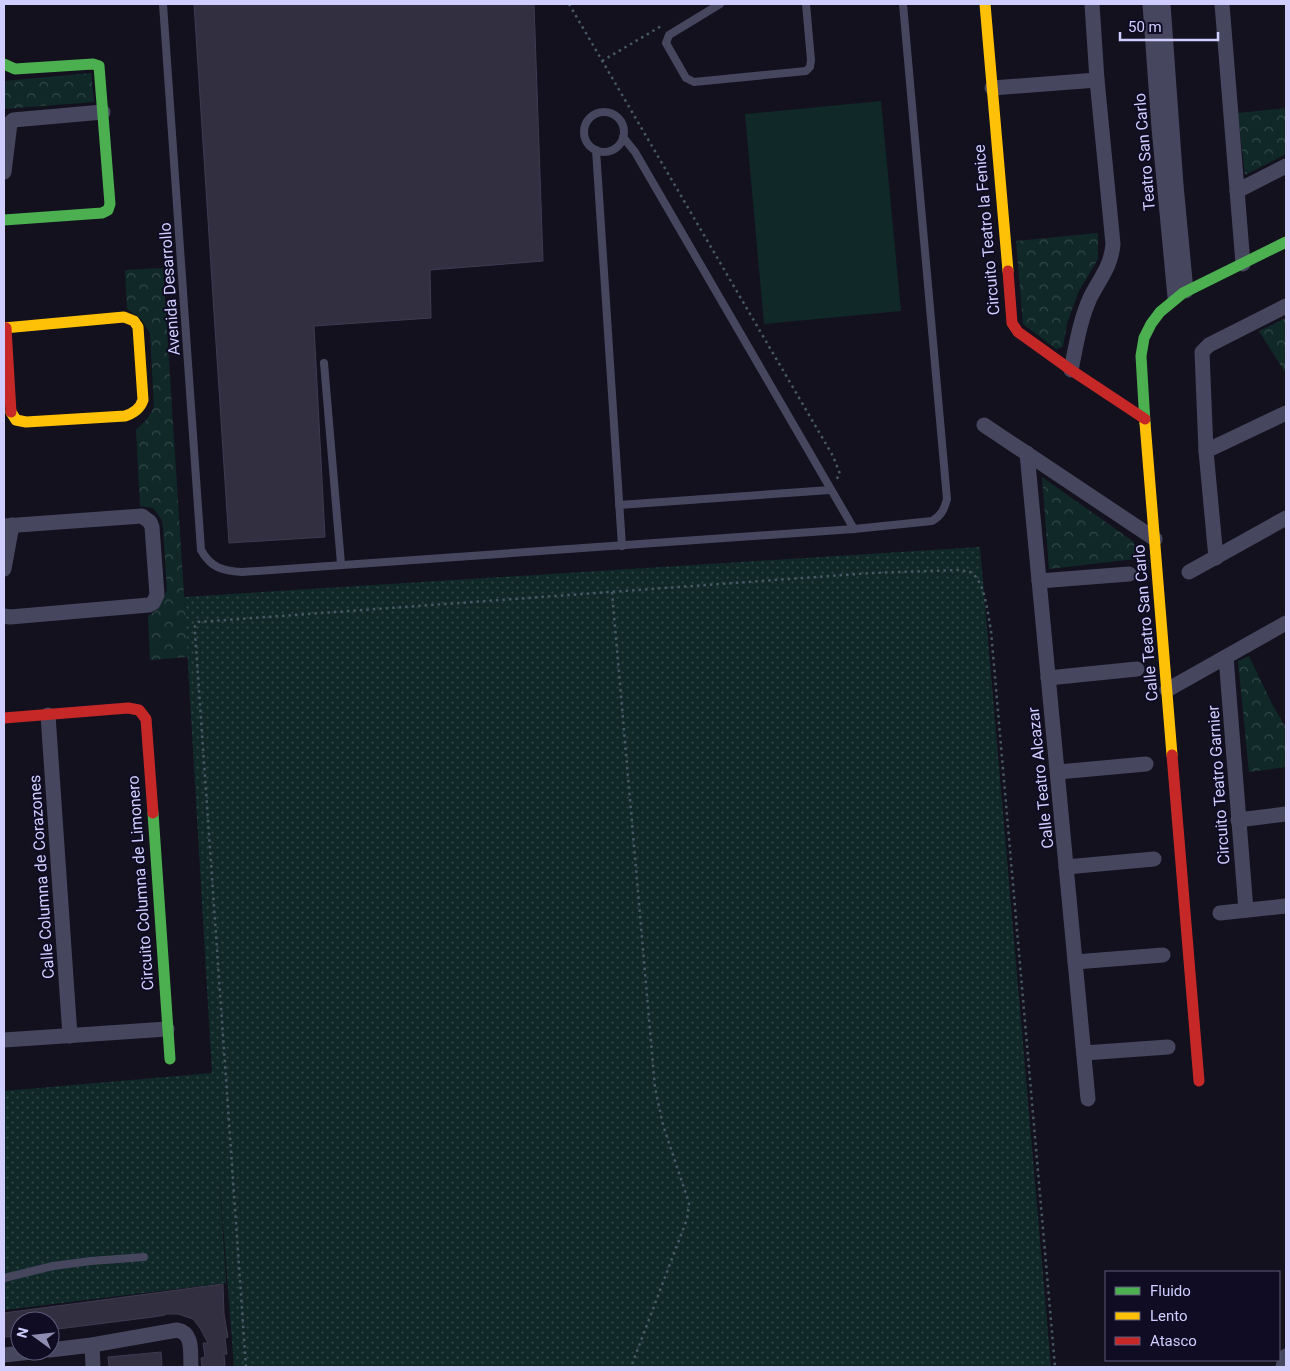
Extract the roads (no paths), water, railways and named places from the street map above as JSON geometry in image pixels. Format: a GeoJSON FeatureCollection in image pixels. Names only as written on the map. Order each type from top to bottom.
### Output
{"type":"FeatureCollection","features":[{"type":"Feature","properties":{"kind":"street","name":"Circuito Teatro la Fenice"},"geometry":{"type":"LineString","coordinates":[[985,4],[1012,323],[1018,332],[1145,419]]}},
{"type":"Feature","properties":{"kind":"street"},"geometry":{"type":"LineString","coordinates":[[1071,370],[1090,297],[1108,268],[1113,244],[1097,80],[1092,4]]}},
{"type":"Feature","properties":{"kind":"street","name":"Teatro San Carlo"},"geometry":{"type":"LineString","coordinates":[[1150,4],[1160,138],[1181,294]]}},
{"type":"Feature","properties":{"kind":"street","name":"Teatro San Carlo"},"geometry":{"type":"LineString","coordinates":[[1162,4],[1176,186],[1181,294]]}},
{"type":"Feature","properties":{"kind":"street"},"geometry":{"type":"LineString","coordinates":[[1222,4],[1243,264]]}},
{"type":"Feature","properties":{"kind":"street"},"geometry":{"type":"LineString","coordinates":[[4,220],[102,213],[108,210],[110,204],[100,68],[98,65],[8,70]]}},
{"type":"Feature","properties":{"kind":"street"},"geometry":{"type":"LineString","coordinates":[[992,88],[1097,80]]}},
{"type":"Feature","properties":{"kind":"street"},"geometry":{"type":"LineString","coordinates":[[4,172],[10,124],[13,120],[103,112]]}},
{"type":"Feature","properties":{"kind":"street"},"geometry":{"type":"LineString","coordinates":[[1237,192],[1286,166]]}},
{"type":"Feature","properties":{"kind":"street","name":"Calle Teatro San Carlo"},"geometry":{"type":"LineString","coordinates":[[1199,1081],[1141,356],[1145,333],[1158,313],[1181,294],[1286,242]]}},
{"type":"Feature","properties":{"kind":"street"},"geometry":{"type":"LineString","coordinates":[[1216,558],[1206,451],[1202,352],[1209,345],[1286,306]]}},
{"type":"Feature","properties":{"kind":"street"},"geometry":{"type":"LineString","coordinates":[[124,316],[130,318],[138,327],[143,400],[141,406],[137,411],[125,416],[26,422],[16,420],[11,411],[5,328],[124,316]]}},
{"type":"Feature","properties":{"kind":"street"},"geometry":{"type":"LineString","coordinates":[[1206,451],[1286,413]]}},
{"type":"Feature","properties":{"kind":"street"},"geometry":{"type":"LineString","coordinates":[[984,425],[1155,539]]}},
{"type":"Feature","properties":{"kind":"street","name":"Calle Teatro Alcazar"},"geometry":{"type":"LineString","coordinates":[[1027,453],[1088,1099]]}},
{"type":"Feature","properties":{"kind":"street"},"geometry":{"type":"LineString","coordinates":[[4,569],[8,525],[142,516],[146,518],[152,527],[157,595],[153,603],[149,605],[4,616]]}},
{"type":"Feature","properties":{"kind":"street"},"geometry":{"type":"LineString","coordinates":[[1188,572],[1286,518]]}},
{"type":"Feature","properties":{"kind":"street"},"geometry":{"type":"LineString","coordinates":[[1039,581],[1129,574]]}},
{"type":"Feature","properties":{"kind":"street"},"geometry":{"type":"LineString","coordinates":[[1167,690],[1286,623]]}},
{"type":"Feature","properties":{"kind":"street","name":"Circuito Teatro Garnier"},"geometry":{"type":"LineString","coordinates":[[1226,657],[1246,910]]}},
{"type":"Feature","properties":{"kind":"street"},"geometry":{"type":"LineString","coordinates":[[1048,678],[1137,670]]}},
{"type":"Feature","properties":{"kind":"street","name":"Circuito Columna de Limonero"},"geometry":{"type":"LineString","coordinates":[[4,718],[135,708],[140,710],[146,719],[170,1059]]}},
{"type":"Feature","properties":{"kind":"street","name":"Calle Columna de Corazones"},"geometry":{"type":"LineString","coordinates":[[48,715],[70,1036]]}},
{"type":"Feature","properties":{"kind":"street"},"geometry":{"type":"LineString","coordinates":[[1058,772],[1146,764]]}},
{"type":"Feature","properties":{"kind":"street"},"geometry":{"type":"LineString","coordinates":[[1238,820],[1286,814]]}},
{"type":"Feature","properties":{"kind":"street"},"geometry":{"type":"LineString","coordinates":[[1066,866],[1154,859]]}},
{"type":"Feature","properties":{"kind":"street"},"geometry":{"type":"LineString","coordinates":[[1220,913],[1286,906]]}},
{"type":"Feature","properties":{"kind":"street"},"geometry":{"type":"LineString","coordinates":[[1074,962],[1163,955]]}},
{"type":"Feature","properties":{"kind":"street"},"geometry":{"type":"LineString","coordinates":[[4,1040],[167,1029]]}},
{"type":"Feature","properties":{"kind":"street"},"geometry":{"type":"LineString","coordinates":[[1084,1053],[1168,1047]]}},
{"type":"Feature","properties":{"kind":"street"},"geometry":{"type":"LineString","coordinates":[[60,1349],[183,1331],[189,1338],[191,1367]]}},
{"type":"Feature","properties":{"kind":"street"},"geometry":{"type":"LineString","coordinates":[[92,1345],[93,1367]]}},
{"type":"Feature","properties":{"kind":"street"},"geometry":{"type":"LineString","coordinates":[[1283,1367],[1286,1356]]}},
{"type":"Feature","properties":{"kind":"lane","name":"Avenida Desarrollo"},"geometry":{"type":"LineString","coordinates":[[163,4],[201,550],[206,560],[216,567],[229,571],[242,572],[341,564]]}},
{"type":"Feature","properties":{"kind":"lane"},"geometry":{"type":"LineString","coordinates":[[720,4],[666,38],[666,43],[689,81],[806,71],[810,67],[811,60],[806,4]]}},
{"type":"Feature","properties":{"kind":"lane"},"geometry":{"type":"LineString","coordinates":[[324,362],[341,564],[854,529],[932,521],[939,517],[945,508],[946,499],[903,4]]}},
{"type":"Feature","properties":{"kind":"lane"},"geometry":{"type":"LineString","coordinates":[[606,111],[613,113],[622,123],[623,137],[620,144],[610,151],[596,150],[587,142],[584,130],[585,124],[594,114],[606,111]]}},
{"type":"Feature","properties":{"kind":"lane"},"geometry":{"type":"LineString","coordinates":[[623,137],[640,161],[854,529]]}},
{"type":"Feature","properties":{"kind":"lane"},"geometry":{"type":"LineString","coordinates":[[596,150],[622,546]]}},
{"type":"Feature","properties":{"kind":"lane"},"geometry":{"type":"LineString","coordinates":[[619,505],[830,490]]}},
{"type":"Feature","properties":{"kind":"lane"},"geometry":{"type":"LineString","coordinates":[[4,1278],[53,1266],[144,1257]]}}]}
